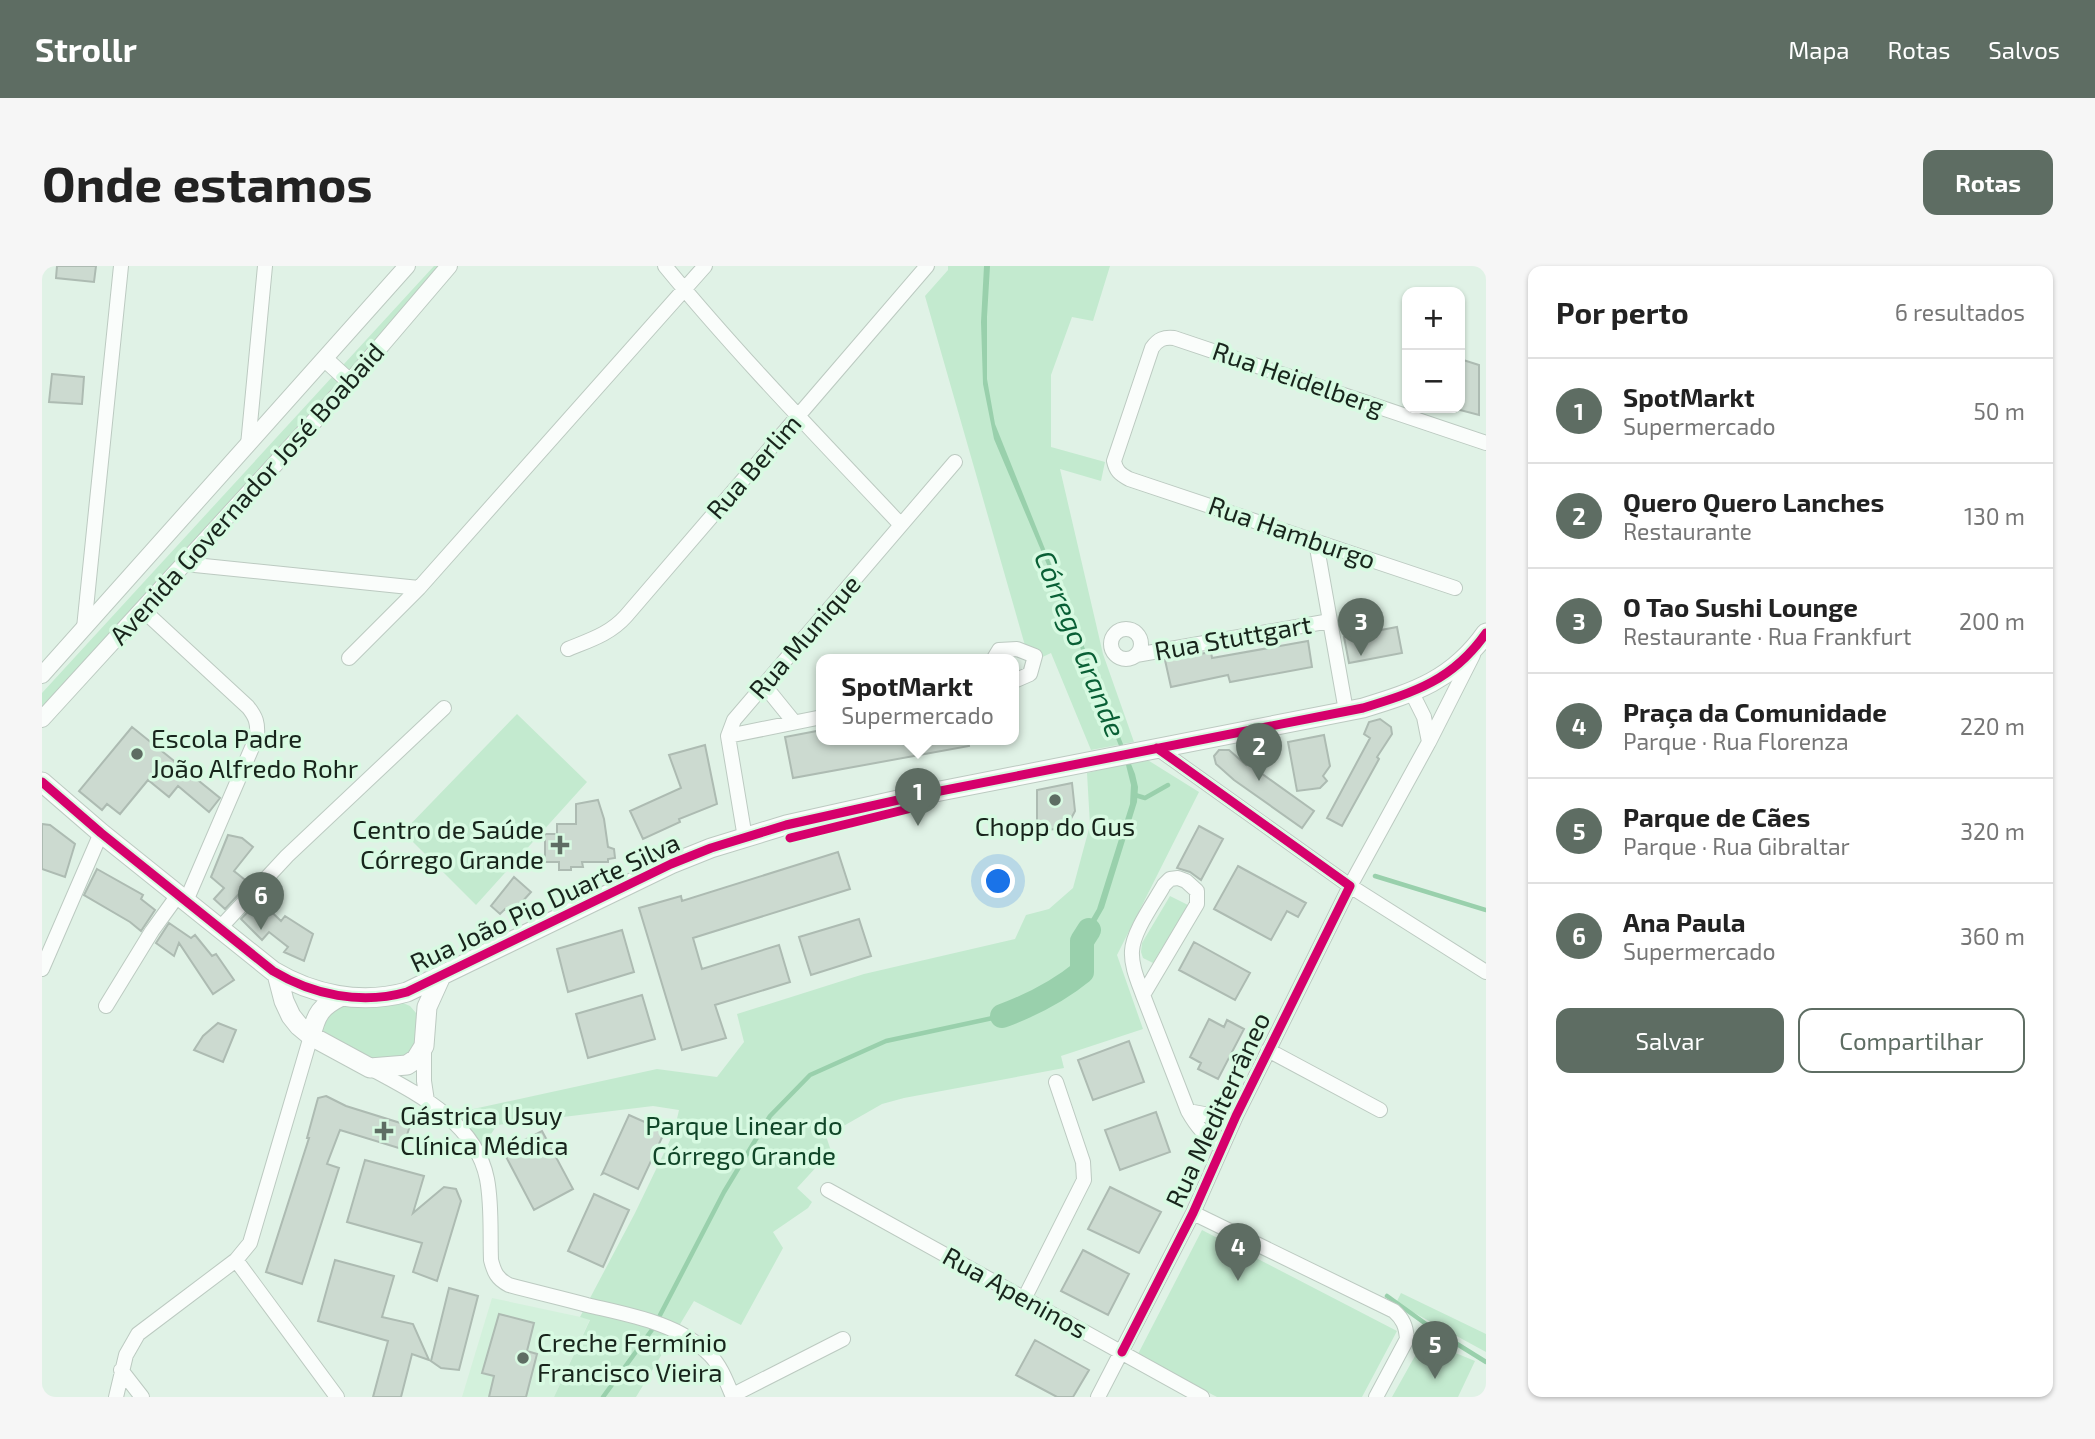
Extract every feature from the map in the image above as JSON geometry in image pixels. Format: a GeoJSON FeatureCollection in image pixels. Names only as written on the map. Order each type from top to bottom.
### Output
{"type":"FeatureCollection","features":[{"type":"Feature","properties":{"kind":"main road","name":"Rua João Pio Duarte Silva"},"geometry":{"type":"LineString","coordinates":[[42,782],[101,833],[277,974],[306,988],[342,996],[371,998],[397,994],[441,976],[643,876],[745,838],[786,825],[875,804],[1346,711],[1412,693],[1443,676],[1483,637]]}},
{"type":"Feature","properties":{"kind":"main road"},"geometry":{"type":"LineString","coordinates":[[277,974],[291,1016],[311,1036],[370,1068],[407,1065],[416,1059],[424,1046],[427,1007],[441,976]]}},
{"type":"Feature","properties":{"kind":"main road"},"geometry":{"type":"LineString","coordinates":[[397,994],[410,999],[419,1007],[426,1020]]}},
{"type":"Feature","properties":{"kind":"main road"},"geometry":{"type":"LineString","coordinates":[[311,1036],[319,1013],[327,1003],[342,996]]}},
{"type":"Feature","properties":{"kind":"street"},"geometry":{"type":"LineString","coordinates":[[84,628],[121,266]]}},
{"type":"Feature","properties":{"kind":"street"},"geometry":{"type":"LineString","coordinates":[[248,445],[265,266]]}},
{"type":"Feature","properties":{"kind":"street","name":"Avenida Governador José Boabaid"},"geometry":{"type":"LineString","coordinates":[[42,675],[407,266]]}},
{"type":"Feature","properties":{"kind":"street","name":"Avenida Governador José Boabaid"},"geometry":{"type":"LineString","coordinates":[[42,719],[350,382],[449,266]]}},
{"type":"Feature","properties":{"kind":"street"},"geometry":{"type":"LineString","coordinates":[[665,266],[798,416],[901,524]]}},
{"type":"Feature","properties":{"kind":"street"},"geometry":{"type":"LineString","coordinates":[[349,657],[419,588],[705,266]]}},
{"type":"Feature","properties":{"kind":"street","name":"Rua Berlim"},"geometry":{"type":"LineString","coordinates":[[568,649],[601,636],[617,626],[927,266]]}},
{"type":"Feature","properties":{"kind":"street","name":"Rua Heidelberg"},"geometry":{"type":"LineString","coordinates":[[1129,479],[1115,468],[1114,461],[1152,348],[1164,337],[1174,338],[1486,443]]}},
{"type":"Feature","properties":{"kind":"street"},"geometry":{"type":"LineString","coordinates":[[326,359],[350,382]]}},
{"type":"Feature","properties":{"kind":"street","name":"Rua Munique"},"geometry":{"type":"LineString","coordinates":[[728,736],[734,720],[955,462]]}},
{"type":"Feature","properties":{"kind":"street","name":"Rua Hamburgo"},"geometry":{"type":"LineString","coordinates":[[1129,479],[1455,588]]}},
{"type":"Feature","properties":{"kind":"street"},"geometry":{"type":"LineString","coordinates":[[1316,542],[1346,711]]}},
{"type":"Feature","properties":{"kind":"street"},"geometry":{"type":"LineString","coordinates":[[185,564],[419,588]]}},
{"type":"Feature","properties":{"kind":"street"},"geometry":{"type":"LineString","coordinates":[[106,1006],[182,898],[257,736],[258,724],[248,707],[143,610]]}},
{"type":"Feature","properties":{"kind":"street","name":"Rua Stuttgart"},"geometry":{"type":"LineString","coordinates":[[1136,655],[1330,621]]}},
{"type":"Feature","properties":{"kind":"street","name":"Rua Mediterrâneo"},"geometry":{"type":"LineString","coordinates":[[1098,1397],[1194,1213],[1221,1147],[1350,886],[1483,637]]}},
{"type":"Feature","properties":{"kind":"street"},"geometry":{"type":"LineString","coordinates":[[997,654],[999,650],[1017,649],[1035,656],[1030,674],[1019,679]]}},
{"type":"Feature","properties":{"kind":"street"},"geometry":{"type":"LineString","coordinates":[[764,685],[794,722]]}},
{"type":"Feature","properties":{"kind":"street"},"geometry":{"type":"LineString","coordinates":[[1412,693],[1424,717],[1429,742]]}},
{"type":"Feature","properties":{"kind":"street"},"geometry":{"type":"LineString","coordinates":[[219,929],[287,856],[444,708]]}},
{"type":"Feature","properties":{"kind":"street"},"geometry":{"type":"LineString","coordinates":[[745,838],[728,736],[816,718]]}},
{"type":"Feature","properties":{"kind":"street"},"geometry":{"type":"LineString","coordinates":[[1157,747],[1350,886],[1486,972]]}},
{"type":"Feature","properties":{"kind":"street"},"geometry":{"type":"LineString","coordinates":[[42,969],[101,833]]}},
{"type":"Feature","properties":{"kind":"street"},"geometry":{"type":"LineString","coordinates":[[1143,995],[1199,898],[1197,891],[1178,878],[1164,885],[1135,937],[1132,952],[1134,968],[1143,995],[1188,1111],[1207,1138],[1221,1147]]}},
{"type":"Feature","properties":{"kind":"street"},"geometry":{"type":"LineString","coordinates":[[116,1397],[121,1370],[131,1343],[138,1334],[236,1260],[250,1243],[311,1036]]}},
{"type":"Feature","properties":{"kind":"street"},"geometry":{"type":"LineString","coordinates":[[424,1046],[427,1101]]}},
{"type":"Feature","properties":{"kind":"street"},"geometry":{"type":"LineString","coordinates":[[1268,1050],[1380,1110]]}},
{"type":"Feature","properties":{"kind":"street"},"geometry":{"type":"LineString","coordinates":[[370,1068],[416,1093],[442,1112],[478,1153],[487,1178],[491,1260],[499,1281],[646,1320],[680,1333],[712,1356],[733,1396],[843,1339]]}},
{"type":"Feature","properties":{"kind":"street"},"geometry":{"type":"LineString","coordinates":[[1024,1298],[1084,1180],[1083,1162],[1056,1082]]}},
{"type":"Feature","properties":{"kind":"street"},"geometry":{"type":"LineString","coordinates":[[1188,1111],[1220,1117],[1236,1116]]}},
{"type":"Feature","properties":{"kind":"street","name":"Rua Apeninos"},"geometry":{"type":"LineString","coordinates":[[828,1190],[1202,1397]]}},
{"type":"Feature","properties":{"kind":"street"},"geometry":{"type":"LineString","coordinates":[[1194,1213],[1394,1311],[1401,1317],[1407,1339],[1376,1397]]}},
{"type":"Feature","properties":{"kind":"street"},"geometry":{"type":"LineString","coordinates":[[236,1260],[337,1397]]}},
{"type":"Feature","properties":{"kind":"street"},"geometry":{"type":"LineString","coordinates":[[121,1370],[142,1397]]}},
{"type":"Feature","properties":{"kind":"shaded area","name":"Creche Fermínio Francisco Vieira"},"geometry":{"type":"Polygon","coordinates":[[[492,1298],[590,1319],[554,1397],[462,1397],[492,1298]]]}},
{"type":"Feature","properties":{"kind":"green space"},"geometry":{"type":"Polygon","coordinates":[[[434,266],[444,266],[42,707],[42,693],[434,266]]]}},
{"type":"Feature","properties":{"kind":"green space"},"geometry":{"type":"Polygon","coordinates":[[[948,266],[1110,266],[1093,321],[1072,317],[1051,375],[1051,447],[1105,462],[1101,481],[1060,469],[1103,654],[1134,742],[1091,750],[1051,653],[1030,663],[925,296],[948,270],[948,266]]]}},
{"type":"Feature","properties":{"kind":"green space"},"geometry":{"type":"Polygon","coordinates":[[[517,714],[587,782],[476,905],[403,832],[517,714]]]}},
{"type":"Feature","properties":{"kind":"green space","name":"Parque Linear do Córrego Grande"},"geometry":{"type":"Polygon","coordinates":[[[1146,759],[1199,792],[1117,955],[1143,1029],[1061,1056],[1064,1068],[882,1104],[826,1136],[831,1151],[797,1188],[812,1202],[808,1208],[773,1232],[783,1248],[741,1325],[694,1301],[636,1397],[554,1397],[590,1320],[580,1317],[674,1132],[679,1110],[653,1106],[497,1125],[483,1146],[462,1119],[464,1111],[657,1069],[717,1077],[744,1042],[737,1014],[864,974],[1015,939],[1026,915],[1049,909],[1073,888],[1090,825],[1087,773],[1146,759]]]}},
{"type":"Feature","properties":{"kind":"green space"},"geometry":{"type":"Polygon","coordinates":[[[1170,896],[1188,905],[1153,963],[1143,958],[1142,943],[1170,896]]]}},
{"type":"Feature","properties":{"kind":"green space"},"geometry":{"type":"Polygon","coordinates":[[[342,1000],[396,1000],[410,1006],[422,1020],[419,1045],[406,1060],[372,1063],[316,1035],[322,1017],[342,1000]]]}},
{"type":"Feature","properties":{"kind":"green space"},"geometry":{"type":"Polygon","coordinates":[[[1202,1230],[1397,1331],[1362,1397],[1217,1397],[1137,1356],[1202,1230]]]}},
{"type":"Feature","properties":{"kind":"green space"},"geometry":{"type":"Polygon","coordinates":[[[1401,1293],[1486,1334],[1486,1352],[1396,1303],[1401,1293]]]}},
{"type":"Feature","properties":{"kind":"green space"},"geometry":{"type":"Polygon","coordinates":[[[1424,1340],[1475,1361],[1458,1397],[1392,1397],[1424,1340]]]}},
{"type":"Feature","properties":{"kind":"water"},"geometry":{"type":"Polygon","coordinates":[[[984,266],[990,266],[987,379],[995,424],[1138,787],[1137,802],[1104,908],[1085,941],[1079,972],[1064,988],[1003,1020],[1002,1016],[1065,983],[1075,971],[1079,940],[1097,909],[1130,804],[1131,785],[1125,761],[1054,581],[994,439],[983,384],[981,322],[984,266]]]}},
{"type":"Feature","properties":{"kind":"building"},"geometry":{"type":"Polygon","coordinates":[[[57,266],[96,266],[94,282],[56,278],[57,266]]]}},
{"type":"Feature","properties":{"kind":"building"},"geometry":{"type":"Polygon","coordinates":[[[1465,361],[1479,365],[1479,415],[1465,411],[1465,361]]]}},
{"type":"Feature","properties":{"kind":"building"},"geometry":{"type":"Polygon","coordinates":[[[52,374],[84,377],[82,404],[49,402],[52,374]]]}},
{"type":"Feature","properties":{"kind":"building"},"geometry":{"type":"Polygon","coordinates":[[[1397,627],[1402,653],[1349,663],[1344,637],[1397,627]]]}},
{"type":"Feature","properties":{"kind":"building"},"geometry":{"type":"Polygon","coordinates":[[[1308,641],[1312,667],[1230,682],[1228,675],[1171,687],[1165,660],[1211,652],[1212,658],[1308,641]]]}},
{"type":"Feature","properties":{"kind":"building"},"geometry":{"type":"Polygon","coordinates":[[[1380,719],[1391,727],[1392,734],[1377,757],[1379,759],[1342,826],[1327,818],[1370,738],[1364,734],[1369,722],[1380,719]]]}},
{"type":"Feature","properties":{"kind":"building","name":"Escola Padre João Alfredo Rohr"},"geometry":{"type":"Polygon","coordinates":[[[132,727],[220,798],[209,812],[178,786],[169,797],[148,780],[120,814],[107,804],[102,810],[79,791],[132,727]]]}},
{"type":"Feature","properties":{"kind":"building"},"geometry":{"type":"Polygon","coordinates":[[[816,731],[816,745],[969,746],[793,778],[785,737],[816,731]]]}},
{"type":"Feature","properties":{"kind":"building"},"geometry":{"type":"Polygon","coordinates":[[[1324,735],[1330,766],[1323,776],[1327,781],[1320,788],[1297,791],[1288,742],[1324,735]]]}},
{"type":"Feature","properties":{"kind":"building"},"geometry":{"type":"Polygon","coordinates":[[[705,745],[717,804],[679,819],[680,822],[643,839],[630,811],[681,788],[669,755],[705,745]]]}},
{"type":"Feature","properties":{"kind":"building"},"geometry":{"type":"Polygon","coordinates":[[[1219,750],[1229,750],[1246,765],[1247,763],[1314,811],[1302,828],[1216,764],[1214,756],[1219,750]]]}},
{"type":"Feature","properties":{"kind":"building","name":"Chopp do Gus"},"geometry":{"type":"Polygon","coordinates":[[[1072,783],[1075,811],[1066,828],[1037,831],[1037,790],[1072,783]]]}},
{"type":"Feature","properties":{"kind":"building"},"geometry":{"type":"Polygon","coordinates":[[[598,800],[608,847],[614,849],[615,858],[608,859],[608,862],[582,862],[583,867],[571,867],[571,870],[559,870],[559,862],[545,862],[545,834],[557,834],[557,824],[576,824],[576,804],[598,800]]]}},
{"type":"Feature","properties":{"kind":"building"},"geometry":{"type":"Polygon","coordinates":[[[42,824],[50,825],[75,844],[65,877],[42,869],[42,824]]]}},
{"type":"Feature","properties":{"kind":"building"},"geometry":{"type":"Polygon","coordinates":[[[1199,826],[1223,839],[1201,880],[1190,872],[1177,868],[1199,826]]]}},
{"type":"Feature","properties":{"kind":"building"},"geometry":{"type":"Polygon","coordinates":[[[228,835],[242,838],[253,847],[234,871],[249,883],[225,909],[214,899],[224,888],[211,877],[228,835]]]}},
{"type":"Feature","properties":{"kind":"building"},"geometry":{"type":"Polygon","coordinates":[[[838,852],[850,889],[693,938],[702,969],[779,945],[790,982],[715,1005],[726,1038],[682,1050],[639,908],[681,896],[682,901],[838,852]]]}},
{"type":"Feature","properties":{"kind":"building"},"geometry":{"type":"Polygon","coordinates":[[[1238,866],[1306,903],[1298,917],[1287,911],[1271,940],[1214,909],[1238,866]]]}},
{"type":"Feature","properties":{"kind":"building"},"geometry":{"type":"Polygon","coordinates":[[[97,869],[143,895],[141,899],[155,910],[141,931],[84,895],[97,869]]]}},
{"type":"Feature","properties":{"kind":"building"},"geometry":{"type":"Polygon","coordinates":[[[514,877],[531,892],[511,914],[505,909],[500,914],[491,906],[514,877]]]}},
{"type":"Feature","properties":{"kind":"building"},"geometry":{"type":"Polygon","coordinates":[[[259,900],[281,921],[285,916],[313,934],[304,961],[284,952],[288,947],[269,932],[262,940],[241,919],[259,900]]]}},
{"type":"Feature","properties":{"kind":"building"},"geometry":{"type":"Polygon","coordinates":[[[859,919],[871,956],[811,975],[799,937],[859,919]]]}},
{"type":"Feature","properties":{"kind":"building"},"geometry":{"type":"Polygon","coordinates":[[[169,923],[191,938],[195,935],[212,956],[216,954],[234,980],[213,994],[179,943],[174,956],[156,943],[169,923]]]}},
{"type":"Feature","properties":{"kind":"building"},"geometry":{"type":"Polygon","coordinates":[[[622,930],[634,972],[568,992],[557,949],[622,930]]]}},
{"type":"Feature","properties":{"kind":"building"},"geometry":{"type":"Polygon","coordinates":[[[1194,942],[1250,973],[1235,1000],[1179,970],[1194,942]]]}},
{"type":"Feature","properties":{"kind":"building"},"geometry":{"type":"Polygon","coordinates":[[[642,995],[655,1039],[588,1058],[576,1014],[642,995]]]}},
{"type":"Feature","properties":{"kind":"building"},"geometry":{"type":"Polygon","coordinates":[[[1209,1019],[1224,1027],[1227,1020],[1244,1029],[1218,1079],[1198,1069],[1201,1063],[1190,1057],[1209,1019]]]}},
{"type":"Feature","properties":{"kind":"building"},"geometry":{"type":"Polygon","coordinates":[[[218,1023],[236,1030],[223,1062],[194,1050],[203,1036],[218,1023]]]}},
{"type":"Feature","properties":{"kind":"building"},"geometry":{"type":"Polygon","coordinates":[[[1129,1041],[1144,1082],[1093,1100],[1078,1060],[1129,1041]]]}},
{"type":"Feature","properties":{"kind":"building"},"geometry":{"type":"Polygon","coordinates":[[[326,1096],[346,1106],[410,1126],[402,1149],[340,1130],[327,1164],[339,1168],[302,1284],[266,1272],[309,1138],[318,1098],[326,1096]]]}},
{"type":"Feature","properties":{"kind":"building"},"geometry":{"type":"Polygon","coordinates":[[[1156,1112],[1170,1152],[1120,1170],[1105,1130],[1156,1112]]]}},
{"type":"Feature","properties":{"kind":"building"},"geometry":{"type":"Polygon","coordinates":[[[629,1115],[665,1131],[638,1189],[602,1174],[629,1115]]]}},
{"type":"Feature","properties":{"kind":"building"},"geometry":{"type":"Polygon","coordinates":[[[542,1131],[573,1189],[534,1210],[503,1151],[542,1131]]]}},
{"type":"Feature","properties":{"kind":"building"},"geometry":{"type":"Polygon","coordinates":[[[365,1160],[424,1176],[413,1213],[444,1187],[456,1189],[461,1201],[437,1281],[413,1272],[422,1243],[347,1222],[365,1160]]]}},
{"type":"Feature","properties":{"kind":"building"},"geometry":{"type":"Polygon","coordinates":[[[1110,1187],[1161,1212],[1139,1253],[1088,1229],[1110,1187]]]}},
{"type":"Feature","properties":{"kind":"building"},"geometry":{"type":"Polygon","coordinates":[[[594,1194],[629,1210],[603,1267],[568,1251],[594,1194]]]}},
{"type":"Feature","properties":{"kind":"building"},"geometry":{"type":"Polygon","coordinates":[[[1083,1250],[1129,1274],[1108,1315],[1061,1291],[1083,1250]]]}},
{"type":"Feature","properties":{"kind":"building"},"geometry":{"type":"Polygon","coordinates":[[[335,1260],[394,1276],[382,1317],[413,1324],[429,1360],[412,1354],[401,1397],[373,1397],[388,1341],[318,1321],[335,1260]]]}},
{"type":"Feature","properties":{"kind":"building"},"geometry":{"type":"Polygon","coordinates":[[[449,1288],[478,1296],[459,1370],[441,1368],[431,1361],[449,1288]]]}},
{"type":"Feature","properties":{"kind":"building"},"geometry":{"type":"Polygon","coordinates":[[[499,1314],[534,1323],[527,1351],[537,1354],[526,1397],[489,1397],[494,1376],[482,1373],[499,1314]]]}},
{"type":"Feature","properties":{"kind":"building"},"geometry":{"type":"Polygon","coordinates":[[[1035,1340],[1089,1370],[1073,1397],[1057,1397],[1016,1375],[1035,1340]]]}},
{"type":"Feature","properties":{"kind":"waterway"},"geometry":{"type":"LineString","coordinates":[[1135,795],[1145,798],[1168,785]]}},
{"type":"Feature","properties":{"kind":"waterway"},"geometry":{"type":"LineString","coordinates":[[1375,876],[1486,910]]}},
{"type":"Feature","properties":{"kind":"waterway","name":"Córrego Grande"},"geometry":{"type":"LineString","coordinates":[[1002,1016],[1044,997],[1082,972],[1082,941],[1089,930]]}},
{"type":"Feature","properties":{"kind":"waterway","name":"Córrego Grande"},"geometry":{"type":"LineString","coordinates":[[658,1319],[724,1192],[770,1116],[810,1075],[886,1041],[1002,1016]]}},
{"type":"Feature","properties":{"kind":"waterway"},"geometry":{"type":"LineString","coordinates":[[1387,1296],[1486,1362]]}},
{"type":"Feature","properties":{"kind":"waterway","name":"Córrego Grande"},"geometry":{"type":"LineString","coordinates":[[603,1397],[654,1327]]}},
{"type":"Feature","properties":{"kind":"cycle path"},"geometry":{"type":"LineString","coordinates":[[42,782],[101,833],[273,971],[321,992],[372,998],[407,992],[671,864],[711,848],[786,825],[925,794],[1363,708],[1432,682],[1460,662],[1486,633]]}},
{"type":"Feature","properties":{"kind":"cycle path"},"geometry":{"type":"LineString","coordinates":[[1122,1352],[1193,1213],[1236,1116],[1350,886],[1157,748]]}},
{"type":"Feature","properties":{"kind":"cycle path"},"geometry":{"type":"LineString","coordinates":[[790,838],[920,806]]}},
{"type":"Feature","properties":{"kind":"place","name":"O Tao Sushi Lounge"},"geometry":{"type":"Point","coordinates":[1361,656]}},
{"type":"Feature","properties":{"kind":"place","name":"Escola Padre João Alfredo Rohr"},"geometry":{"type":"Point","coordinates":[137,754]}},
{"type":"Feature","properties":{"kind":"place","name":"Quero Quero Lanches"},"geometry":{"type":"Point","coordinates":[1259,781]}},
{"type":"Feature","properties":{"kind":"place","name":"Chopp do Gus"},"geometry":{"type":"Point","coordinates":[1055,800]}},
{"type":"Feature","properties":{"kind":"place","name":"SpotMarkt"},"geometry":{"type":"Point","coordinates":[918,826]}},
{"type":"Feature","properties":{"kind":"place","name":"Centro de Saúde Córrego Grande"},"geometry":{"type":"Point","coordinates":[560,845]}},
{"type":"Feature","properties":{"kind":"place","name":"Ana Paula"},"geometry":{"type":"Point","coordinates":[261,930]}},
{"type":"Feature","properties":{"kind":"place","name":"Gástrica Usuy Clínica Médica"},"geometry":{"type":"Point","coordinates":[384,1131]}},
{"type":"Feature","properties":{"kind":"place","name":"Praça da Comunidade"},"geometry":{"type":"Point","coordinates":[1238,1281]}},
{"type":"Feature","properties":{"kind":"place","name":"Creche Fermínio Francisco Vieira"},"geometry":{"type":"Point","coordinates":[523,1358]}},
{"type":"Feature","properties":{"kind":"place","name":"Parque de Cães"},"geometry":{"type":"Point","coordinates":[1435,1379]}}]}
